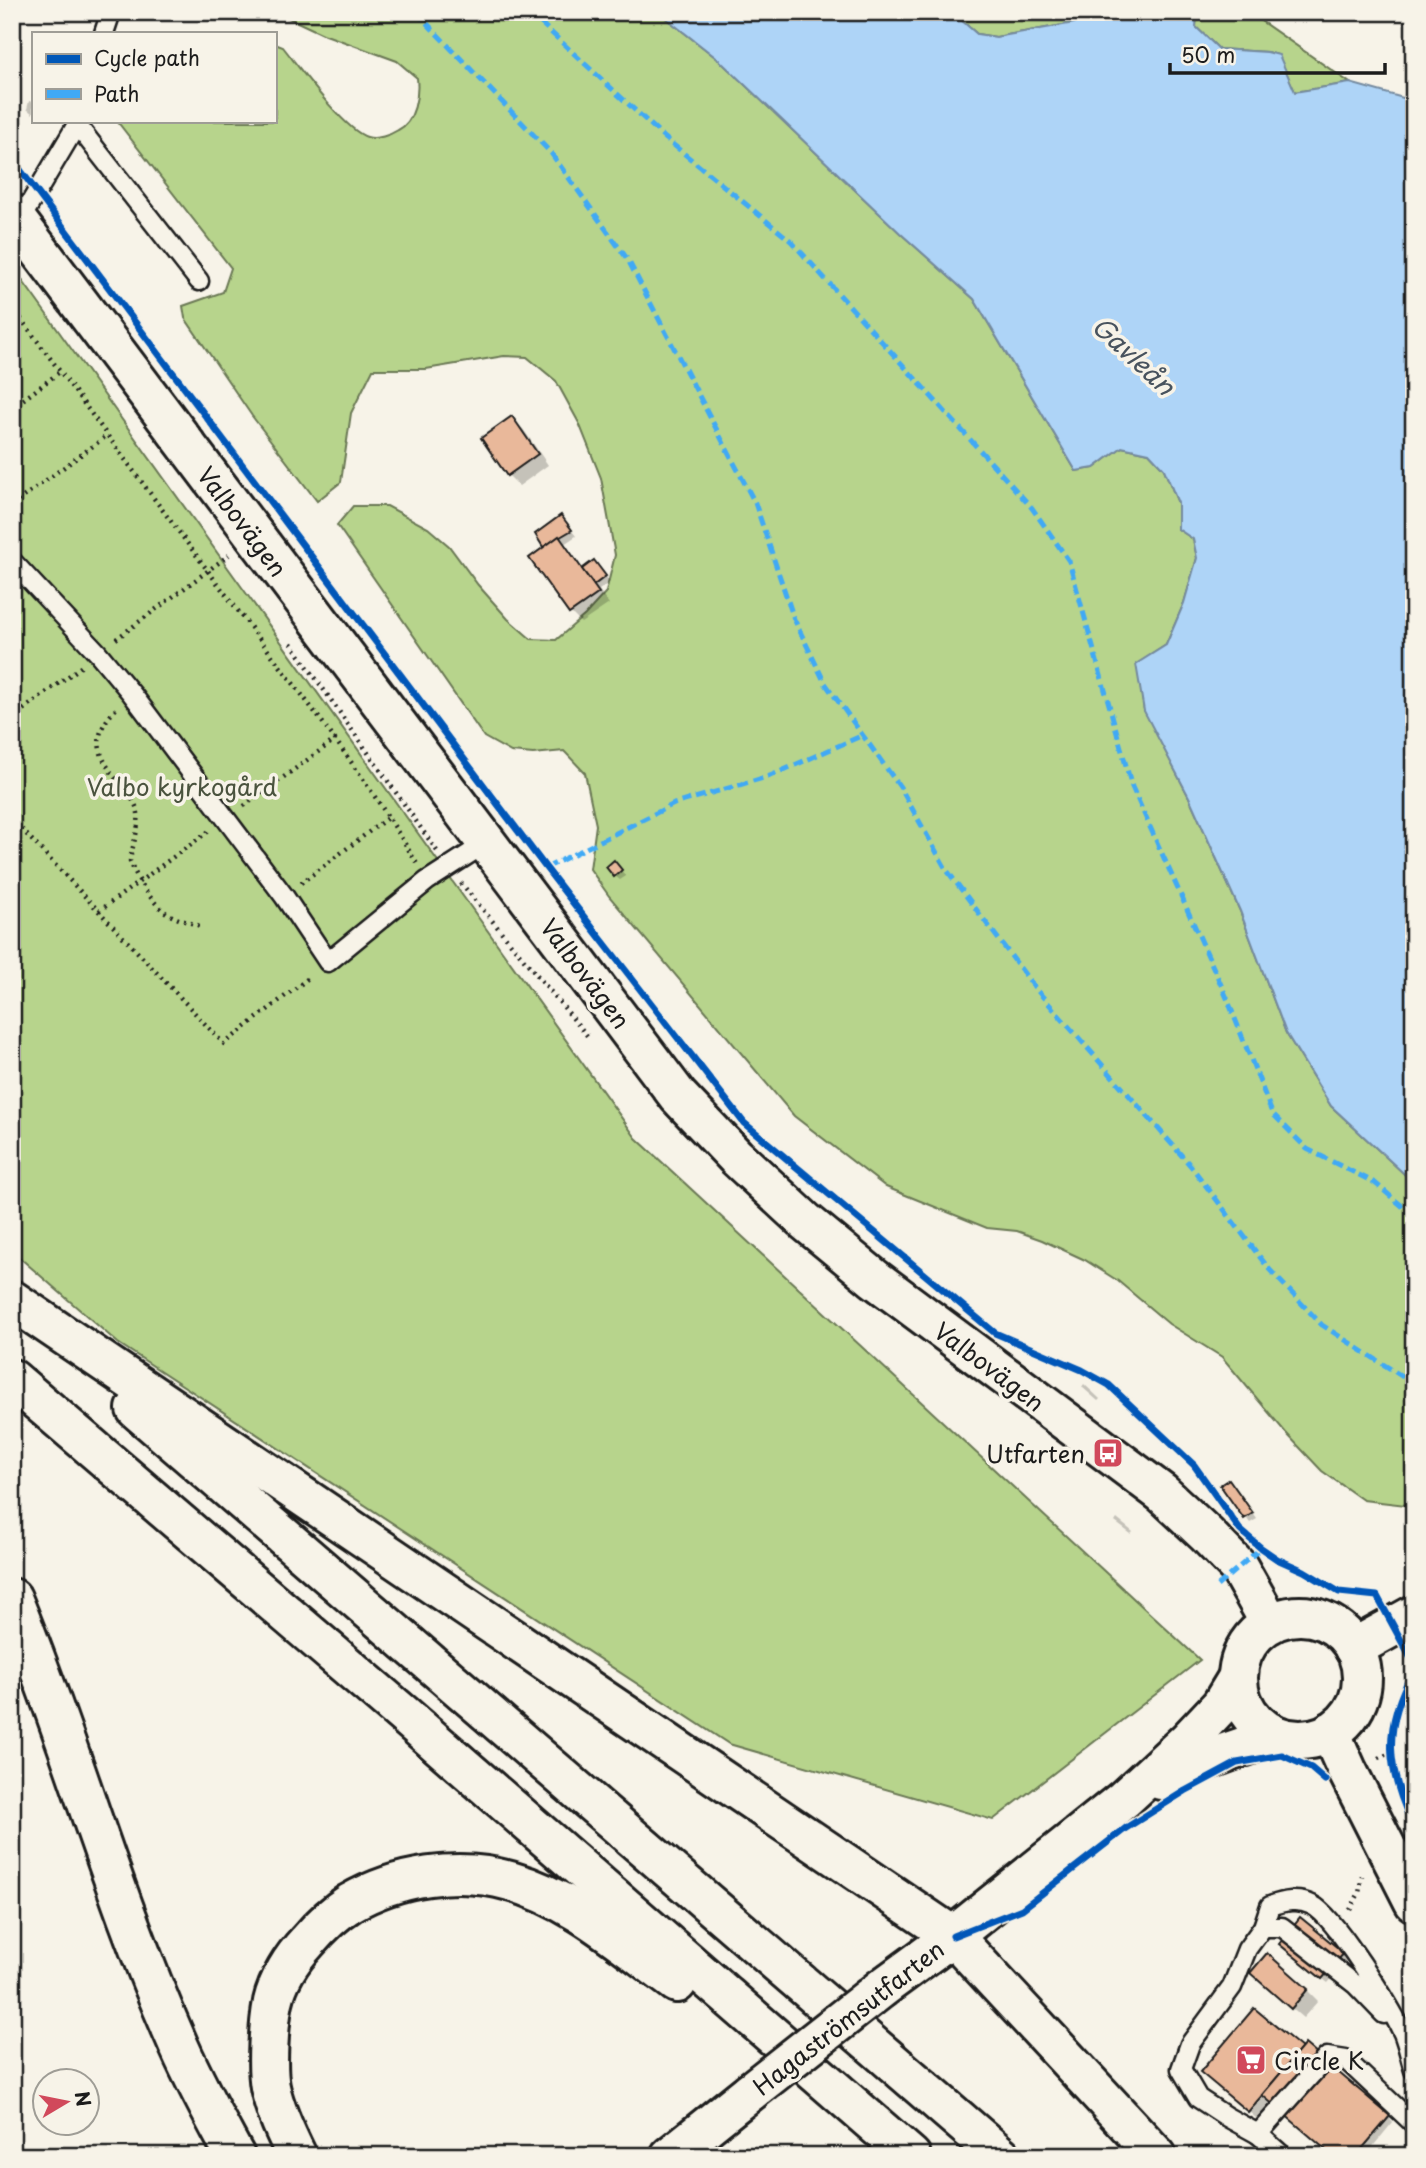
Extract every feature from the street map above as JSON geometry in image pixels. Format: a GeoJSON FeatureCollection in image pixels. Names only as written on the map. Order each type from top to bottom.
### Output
{"type":"FeatureCollection","features":[{"type":"Feature","properties":{"kind":"main road","name":"Valbovägen"},"geometry":{"type":"LineString","coordinates":[[16,218],[678,1096],[736,1157],[806,1222],[875,1279],[1162,1493],[1239,1568],[1270,1623]]}},
{"type":"Feature","properties":{"kind":"main road"},"geometry":{"type":"LineString","coordinates":[[12,1301],[953,1936],[1157,2156]]}},
{"type":"Feature","properties":{"kind":"main road"},"geometry":{"type":"LineString","coordinates":[[12,1301],[1001,2156]]}},
{"type":"Feature","properties":{"kind":"main road"},"geometry":{"type":"LineString","coordinates":[[12,1379],[402,1713],[911,2156]]}},
{"type":"Feature","properties":{"kind":"main road"},"geometry":{"type":"LineString","coordinates":[[12,1598],[53,1704],[144,1961],[176,2039],[236,2156]]}},
{"type":"Feature","properties":{"kind":"main road"},"geometry":{"type":"LineString","coordinates":[[1354,1648],[1414,1615]]}},
{"type":"Feature","properties":{"kind":"main road"},"geometry":{"type":"LineString","coordinates":[[1270,1623],[1288,1617],[1307,1616],[1326,1621],[1342,1632],[1354,1648],[1361,1666],[1362,1685],[1357,1704],[1346,1720],[1330,1732],[1352,1782],[1414,1902]]}},
{"type":"Feature","properties":{"kind":"main road","name":"Hagaströmsutfarten"},"geometry":{"type":"LineString","coordinates":[[670,2156],[1124,1799],[1188,1741],[1221,1705],[1238,1677],[1242,1654],[1253,1636],[1270,1623]]}},
{"type":"Feature","properties":{"kind":"main road"},"geometry":{"type":"LineString","coordinates":[[1238,1677],[1240,1695],[1248,1713],[1261,1727],[1277,1736]]}},
{"type":"Feature","properties":{"kind":"main road","name":"Hagaströmsutfarten"},"geometry":{"type":"LineString","coordinates":[[1124,1799],[1189,1766],[1241,1746],[1277,1736],[1295,1740],[1313,1739],[1330,1732]]}},
{"type":"Feature","properties":{"kind":"main road"},"geometry":{"type":"LineString","coordinates":[[297,2156],[282,2128],[270,2085],[269,2045],[274,2000],[292,1959],[319,1928],[349,1904],[387,1886],[426,1876],[467,1874],[509,1880],[548,1894],[597,1923],[867,2118]]}},
{"type":"Feature","properties":{"kind":"lane"},"geometry":{"type":"LineString","coordinates":[[104,32],[111,12]]}},
{"type":"Feature","properties":{"kind":"lane"},"geometry":{"type":"LineString","coordinates":[[16,218],[78,123],[199,281]]}},
{"type":"Feature","properties":{"kind":"lane"},"geometry":{"type":"LineString","coordinates":[[12,561],[98,653],[131,694],[284,896],[328,962],[427,881],[486,843]]}},
{"type":"Feature","properties":{"kind":"lane"},"geometry":{"type":"LineString","coordinates":[[1283,2156],[1258,2134],[1198,2098],[1181,2069],[1190,2044],[1232,1987],[1247,1949],[1263,1927],[1270,1906],[1289,1900],[1312,1905],[1331,1920],[1364,1967],[1403,2034],[1414,2070]]}},
{"type":"Feature","properties":{"kind":"lane"},"geometry":{"type":"LineString","coordinates":[[1263,1927],[1282,1927],[1356,1985],[1403,2034]]}},
{"type":"Feature","properties":{"kind":"lane"},"geometry":{"type":"LineString","coordinates":[[1258,2134],[1327,2057],[1346,2060],[1414,2124]]}},
{"type":"Feature","properties":{"kind":"path"},"geometry":{"type":"LineString","coordinates":[[12,307],[336,739],[390,816],[427,881]]}},
{"type":"Feature","properties":{"kind":"path"},"geometry":{"type":"LineString","coordinates":[[12,408],[61,371]]}},
{"type":"Feature","properties":{"kind":"path"},"geometry":{"type":"LineString","coordinates":[[12,505],[108,435]]}},
{"type":"Feature","properties":{"kind":"path"},"geometry":{"type":"LineString","coordinates":[[12,718],[229,555]]}},
{"type":"Feature","properties":{"kind":"path"},"geometry":{"type":"LineString","coordinates":[[131,694],[103,723],[99,735],[104,760],[134,801],[138,813],[130,861],[140,882],[165,912],[200,926]]}},
{"type":"Feature","properties":{"kind":"path"},"geometry":{"type":"LineString","coordinates":[[99,911],[336,739]]}},
{"type":"Feature","properties":{"kind":"path"},"geometry":{"type":"LineString","coordinates":[[284,896],[390,816]]}},
{"type":"Feature","properties":{"kind":"path"},"geometry":{"type":"LineString","coordinates":[[12,819],[224,1044],[328,962]]}},
{"type":"Feature","properties":{"kind":"green space"},"geometry":{"type":"Polygon","coordinates":[[[276,12],[658,12],[719,60],[900,233],[974,299],[1076,471],[1094,468],[1122,447],[1149,453],[1164,469],[1178,503],[1178,529],[1193,539],[1197,558],[1184,603],[1166,645],[1137,664],[1144,710],[1189,797],[1240,911],[1286,1033],[1331,1106],[1414,1183],[1414,1506],[1363,1500],[1322,1471],[1222,1357],[1169,1324],[1118,1281],[1085,1260],[1042,1240],[1017,1231],[987,1228],[886,1187],[794,1116],[609,896],[590,869],[596,825],[585,773],[564,751],[533,754],[511,752],[484,737],[337,525],[353,506],[387,506],[428,528],[449,546],[478,585],[508,619],[531,639],[556,640],[606,592],[615,555],[601,478],[579,423],[556,381],[527,357],[504,356],[426,369],[373,369],[351,413],[341,482],[317,501],[252,416],[185,318],[183,306],[223,292],[231,268],[118,122],[276,122],[276,44],[283,47],[322,97],[357,132],[371,138],[379,137],[404,126],[412,115],[417,78],[397,61],[323,34],[276,12]]]}},
{"type":"Feature","properties":{"kind":"green space"},"geometry":{"type":"Polygon","coordinates":[[[960,12],[1093,12],[1074,23],[996,37],[977,34],[960,19],[960,12]]]}},
{"type":"Feature","properties":{"kind":"green space"},"geometry":{"type":"Polygon","coordinates":[[[1197,12],[1248,12],[1350,83],[1295,92],[1278,55],[1219,49],[1196,27],[1197,12]]]}},
{"type":"Feature","properties":{"kind":"green space","name":"Valbo kyrkogård"},"geometry":{"type":"Polygon","coordinates":[[[12,266],[636,1138],[1200,1660],[993,1820],[729,1744],[118,1343],[12,1251],[12,266]]]}},
{"type":"Feature","properties":{"kind":"water","name":"Gavleån"},"geometry":{"type":"Polygon","coordinates":[[[658,12],[960,12],[960,19],[977,34],[996,37],[1074,23],[1093,12],[1197,12],[1196,27],[1219,49],[1279,55],[1295,92],[1350,83],[1414,101],[1414,1183],[1331,1106],[1286,1033],[1240,911],[1189,797],[1144,711],[1136,664],[1166,645],[1184,603],[1197,558],[1193,539],[1178,529],[1178,503],[1164,469],[1149,453],[1122,447],[1094,468],[1076,471],[974,299],[900,233],[719,60],[658,12]]]}},
{"type":"Feature","properties":{"kind":"building"},"geometry":{"type":"Polygon","coordinates":[[[512,416],[538,454],[507,476],[481,438],[512,416]]]}},
{"type":"Feature","properties":{"kind":"building"},"geometry":{"type":"Polygon","coordinates":[[[561,515],[572,530],[543,547],[535,534],[561,515]]]}},
{"type":"Feature","properties":{"kind":"building"},"geometry":{"type":"Polygon","coordinates":[[[559,536],[599,593],[569,614],[529,558],[559,536]]]}},
{"type":"Feature","properties":{"kind":"building"},"geometry":{"type":"Polygon","coordinates":[[[594,560],[606,576],[594,585],[582,569],[594,560]]]}},
{"type":"Feature","properties":{"kind":"building"},"geometry":{"type":"Polygon","coordinates":[[[614,860],[622,870],[614,877],[606,867],[614,860]]]}},
{"type":"Feature","properties":{"kind":"building"},"geometry":{"type":"Polygon","coordinates":[[[1229,1479],[1253,1513],[1244,1519],[1220,1485],[1229,1479]]]}},
{"type":"Feature","properties":{"kind":"building"},"geometry":{"type":"Polygon","coordinates":[[[1300,1917],[1344,1953],[1322,1979],[1279,1944],[1300,1917]]]}},
{"type":"Feature","properties":{"kind":"building"},"geometry":{"type":"Polygon","coordinates":[[[1267,1953],[1308,1989],[1291,2009],[1250,1973],[1267,1953]]]}},
{"type":"Feature","properties":{"kind":"building","name":"Circle K"},"geometry":{"type":"Polygon","coordinates":[[[1254,2008],[1302,2048],[1248,2112],[1200,2072],[1254,2008]]]}},
{"type":"Feature","properties":{"kind":"building"},"geometry":{"type":"Polygon","coordinates":[[[1305,2044],[1390,2116],[1356,2156],[1333,2156],[1262,2095],[1305,2044]]]}},
{"type":"Feature","properties":{"kind":"marked path"},"geometry":{"type":"LineString","coordinates":[[416,12],[551,153],[628,260],[755,503],[794,619],[825,683],[900,787],[946,869],[1035,988],[1191,1166],[1269,1269],[1322,1325],[1414,1384]]}},
{"type":"Feature","properties":{"kind":"marked path"},"geometry":{"type":"LineString","coordinates":[[529,12],[665,138],[791,241],[1032,508],[1069,561],[1132,787],[1227,998],[1272,1113],[1307,1149],[1375,1183],[1414,1216]]}},
{"type":"Feature","properties":{"kind":"marked path"},"geometry":{"type":"LineString","coordinates":[[546,868],[674,804],[770,776],[863,735]]}},
{"type":"Feature","properties":{"kind":"marked path"},"geometry":{"type":"LineString","coordinates":[[1217,1586],[1261,1548]]}},
{"type":"Feature","properties":{"kind":"cycle path"},"geometry":{"type":"LineString","coordinates":[[12,159],[546,868],[744,1123],[995,1333],[1082,1370],[1109,1385],[1194,1465],[1240,1530],[1261,1548],[1339,1592],[1377,1596],[1414,1664]]}},
{"type":"Feature","properties":{"kind":"cycle path"},"geometry":{"type":"LineString","coordinates":[[1414,1670],[1397,1710],[1392,1748],[1398,1786],[1414,1827]]}},
{"type":"Feature","properties":{"kind":"cycle path"},"geometry":{"type":"LineString","coordinates":[[953,1936],[1022,1909],[1126,1828],[1185,1791],[1237,1763],[1282,1755],[1311,1768],[1325,1780]]}},
{"type":"Feature","properties":{"kind":"place","name":"Utfarten"},"geometry":{"type":"Point","coordinates":[1108,1453]}},
{"type":"Feature","properties":{"kind":"place","name":"Circle K"},"geometry":{"type":"Point","coordinates":[1251,2060]}}]}
